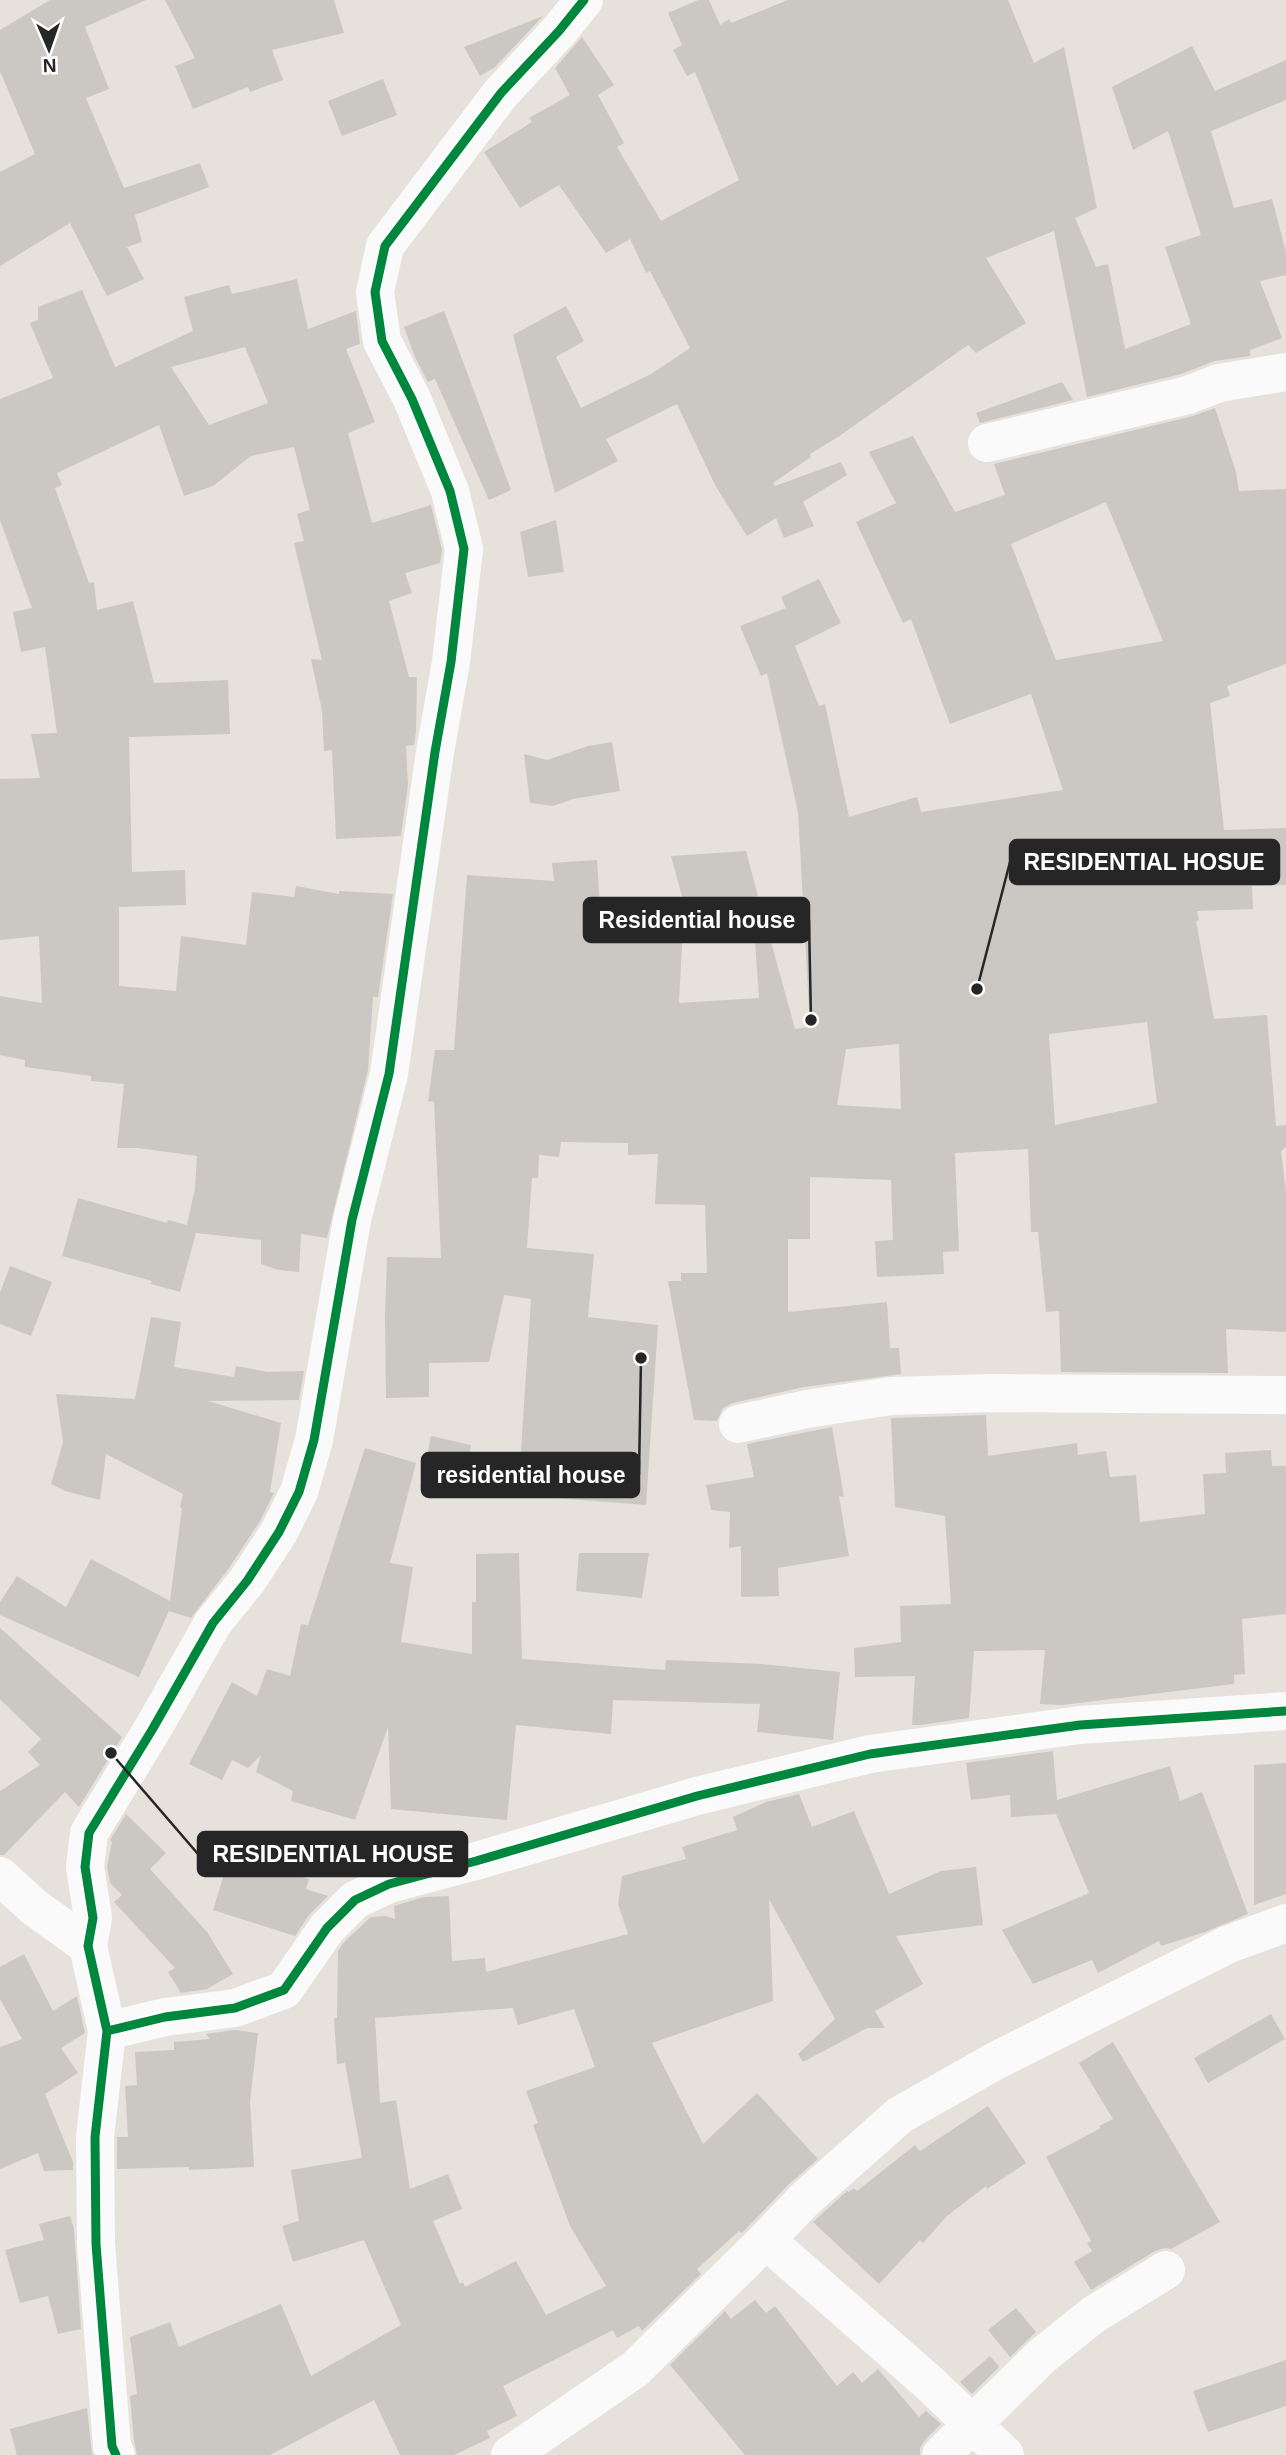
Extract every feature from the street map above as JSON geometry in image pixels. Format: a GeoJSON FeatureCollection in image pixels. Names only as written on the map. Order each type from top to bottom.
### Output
{"type":"FeatureCollection","features":[{"type":"Feature","properties":{"kind":"street"},"geometry":{"type":"LineString","coordinates":[[116,2455],[112,2446],[96,2244],[95,2137],[107,2031],[88,1946],[93,1918],[85,1867],[89,1833],[213,1623],[247,1581],[279,1532],[299,1492],[314,1440],[352,1220],[389,1073],[435,752],[451,662],[464,549],[450,491],[412,399],[382,341],[375,292],[385,246],[501,93],[584,0]]}},
{"type":"Feature","properties":{"kind":"street"},"geometry":{"type":"LineString","coordinates":[[987,443],[1188,395],[1219,383],[1286,372]]}},
{"type":"Feature","properties":{"kind":"street"},"geometry":{"type":"LineString","coordinates":[[738,1424],[807,1409],[891,1396],[991,1392],[1286,1395]]}},
{"type":"Feature","properties":{"kind":"street"},"geometry":{"type":"LineString","coordinates":[[107,2031],[166,2017],[235,2008],[284,1990],[327,1928],[355,1900],[389,1884],[697,1796],[883,1753],[1080,1725],[1286,1711]]}},
{"type":"Feature","properties":{"kind":"street"},"geometry":{"type":"LineString","coordinates":[[0,1877],[34,1907],[88,1946]]}},
{"type":"Feature","properties":{"kind":"street"},"geometry":{"type":"LineString","coordinates":[[510,2455],[635,2369],[804,2200],[900,2115],[997,2060],[1229,1944],[1286,1923]]}},
{"type":"Feature","properties":{"kind":"street"},"geometry":{"type":"LineString","coordinates":[[766,2240],[927,2381],[1005,2455]]}},
{"type":"Feature","properties":{"kind":"street"},"geometry":{"type":"LineString","coordinates":[[941,2455],[1042,2356],[1093,2315],[1166,2270]]}},
{"type":"Feature","properties":{"kind":"building"},"geometry":{"type":"Polygon","coordinates":[[[50,0],[146,0],[85,27],[109,89],[86,98],[124,188],[200,163],[209,187],[135,215],[142,242],[127,247],[144,279],[107,296],[70,223],[0,266],[0,172],[35,154],[0,71],[0,30],[50,0]]]}},
{"type":"Feature","properties":{"kind":"building"},"geometry":{"type":"Polygon","coordinates":[[[165,0],[334,0],[344,33],[272,50],[283,80],[250,92],[248,87],[193,109],[175,66],[195,58],[165,0]]]}},
{"type":"Feature","properties":{"kind":"building"},"geometry":{"type":"Polygon","coordinates":[[[698,0],[709,0],[720,25],[729,19],[731,23],[788,0],[1008,0],[1034,63],[1064,47],[1097,208],[1075,218],[1096,267],[1108,264],[1125,349],[1191,324],[1165,247],[1201,235],[1168,131],[1133,150],[1112,87],[1192,46],[1215,91],[1286,60],[1286,100],[1211,131],[1234,208],[1272,199],[1286,252],[1286,275],[1260,281],[1282,338],[1250,350],[1250,356],[1215,361],[1181,374],[1087,397],[1054,231],[986,258],[1026,323],[976,353],[968,345],[810,454],[811,457],[773,483],[775,486],[841,462],[847,475],[803,502],[814,526],[784,538],[776,518],[747,536],[715,485],[677,404],[606,439],[618,461],[555,493],[513,335],[566,306],[584,341],[556,357],[581,408],[651,374],[690,348],[650,271],[646,273],[630,239],[606,253],[559,185],[520,208],[484,152],[532,122],[529,118],[570,95],[555,68],[582,37],[614,85],[598,95],[624,143],[617,147],[661,221],[739,180],[695,72],[687,76],[673,50],[682,45],[668,13],[698,0]]]}},
{"type":"Feature","properties":{"kind":"building"},"geometry":{"type":"Polygon","coordinates":[[[543,16],[495,67],[480,76],[464,47],[543,16]]]}},
{"type":"Feature","properties":{"kind":"building"},"geometry":{"type":"Polygon","coordinates":[[[383,79],[397,115],[342,136],[328,101],[383,79]]]}},
{"type":"Feature","properties":{"kind":"building"},"geometry":{"type":"Polygon","coordinates":[[[297,279],[308,329],[356,311],[360,344],[346,349],[375,422],[348,433],[372,523],[431,505],[442,550],[440,563],[405,573],[412,593],[389,601],[409,677],[417,677],[416,732],[414,745],[406,746],[408,784],[401,836],[336,839],[332,750],[324,751],[322,711],[311,659],[322,660],[294,543],[304,541],[297,514],[310,510],[294,447],[251,456],[213,486],[184,496],[159,425],[57,473],[62,485],[55,488],[89,583],[94,582],[97,610],[133,601],[154,683],[228,680],[230,734],[129,737],[132,872],[185,870],[186,905],[119,907],[119,986],[176,991],[181,936],[246,945],[252,892],[294,897],[296,886],[339,894],[339,891],[393,894],[378,997],[373,997],[368,1070],[327,1238],[301,1234],[299,1272],[278,1270],[261,1264],[261,1240],[196,1233],[180,1292],[151,1284],[152,1281],[62,1256],[78,1198],[167,1223],[168,1220],[187,1225],[195,1188],[197,1156],[117,1148],[124,1084],[91,1081],[91,1076],[25,1067],[25,1060],[0,1055],[0,996],[42,1003],[39,936],[0,940],[0,779],[40,778],[31,734],[57,733],[45,647],[21,652],[13,612],[32,608],[0,520],[0,399],[53,378],[30,323],[38,320],[38,307],[82,290],[115,367],[193,331],[184,297],[229,285],[232,294],[297,279]],[[245,347],[171,367],[209,425],[268,403],[245,347]]]}},
{"type":"Feature","properties":{"kind":"building"},"geometry":{"type":"Polygon","coordinates":[[[444,311],[511,490],[489,500],[435,379],[428,382],[404,327],[444,311]]]}},
{"type":"Feature","properties":{"kind":"building"},"geometry":{"type":"Polygon","coordinates":[[[1062,382],[1073,400],[980,423],[976,413],[1062,382]]]}},
{"type":"Feature","properties":{"kind":"building"},"geometry":{"type":"Polygon","coordinates":[[[1215,408],[1236,472],[1239,491],[1286,489],[1286,664],[1227,686],[1230,696],[1210,703],[1224,830],[1286,828],[1286,885],[1252,886],[1253,909],[1197,911],[1199,920],[1196,921],[1214,1019],[1267,1015],[1276,1126],[1286,1125],[1286,1147],[1281,1151],[1286,1191],[1286,1332],[1226,1329],[1228,1373],[1061,1372],[1059,1311],[1046,1312],[1038,1232],[1031,1232],[1028,1149],[955,1153],[959,1251],[943,1252],[944,1274],[877,1277],[875,1241],[893,1240],[891,1180],[810,1177],[810,1239],[788,1239],[788,1312],[887,1302],[890,1348],[899,1348],[901,1374],[804,1387],[733,1403],[723,1408],[717,1421],[694,1420],[668,1281],[681,1281],[681,1273],[707,1273],[705,1205],[655,1204],[658,1154],[628,1155],[628,1143],[561,1142],[559,1157],[539,1155],[538,1178],[532,1178],[527,1248],[594,1254],[588,1317],[658,1325],[646,1505],[518,1495],[531,1299],[504,1295],[489,1362],[429,1363],[429,1397],[386,1398],[387,1257],[441,1258],[434,1102],[428,1101],[435,1050],[454,1050],[467,875],[554,881],[552,863],[597,860],[601,925],[683,925],[679,1003],[759,998],[755,941],[770,938],[795,1029],[810,1027],[798,812],[767,673],[761,676],[740,626],[786,608],[781,597],[819,579],[841,623],[795,646],[819,706],[825,704],[849,817],[917,797],[921,812],[1063,790],[1031,694],[950,724],[911,619],[903,623],[856,522],[896,503],[869,452],[913,436],[955,512],[1005,495],[994,464],[1193,416],[1215,408]],[[1106,502],[1011,544],[1056,660],[1163,641],[1106,502]],[[1147,1022],[1049,1034],[1055,1125],[1157,1103],[1147,1022]],[[899,1044],[846,1049],[837,1105],[901,1109],[899,1044]]]}},
{"type":"Feature","properties":{"kind":"building"},"geometry":{"type":"Polygon","coordinates":[[[556,520],[564,572],[528,577],[520,532],[556,520]]]}},
{"type":"Feature","properties":{"kind":"building"},"geometry":{"type":"Polygon","coordinates":[[[612,742],[620,791],[573,799],[553,806],[530,803],[524,754],[547,760],[588,746],[612,742]]]}},
{"type":"Feature","properties":{"kind":"building"},"geometry":{"type":"Polygon","coordinates":[[[746,851],[758,896],[687,915],[671,856],[746,851]]]}},
{"type":"Feature","properties":{"kind":"building"},"geometry":{"type":"Polygon","coordinates":[[[10,1266],[52,1282],[31,1336],[0,1324],[0,1293],[10,1266]]]}},
{"type":"Feature","properties":{"kind":"building"},"geometry":{"type":"Polygon","coordinates":[[[151,1317],[181,1322],[174,1367],[234,1377],[236,1366],[268,1372],[304,1371],[299,1400],[208,1401],[281,1423],[270,1492],[274,1493],[260,1521],[229,1568],[191,1618],[169,1611],[139,1677],[0,1615],[0,1602],[17,1576],[66,1607],[91,1559],[170,1601],[183,1494],[106,1454],[100,1500],[65,1491],[51,1484],[63,1442],[56,1394],[135,1399],[151,1317]]]}},
{"type":"Feature","properties":{"kind":"building"},"geometry":{"type":"Polygon","coordinates":[[[986,1415],[988,1456],[1077,1443],[1078,1455],[1106,1451],[1110,1477],[1136,1475],[1140,1522],[1205,1514],[1203,1474],[1226,1473],[1225,1453],[1271,1450],[1272,1466],[1286,1466],[1286,1614],[1242,1619],[1245,1674],[1234,1675],[1234,1684],[1062,1705],[1040,1704],[1045,1650],[974,1651],[969,1718],[920,1725],[912,1725],[915,1676],[855,1677],[854,1648],[901,1642],[900,1606],[951,1604],[945,1516],[895,1507],[891,1418],[986,1415]]]}},
{"type":"Feature","properties":{"kind":"building"},"geometry":{"type":"Polygon","coordinates":[[[832,1427],[844,1497],[839,1496],[849,1556],[778,1568],[779,1596],[741,1597],[741,1546],[729,1548],[730,1512],[711,1510],[706,1485],[754,1477],[747,1444],[832,1427]]]}},
{"type":"Feature","properties":{"kind":"building"},"geometry":{"type":"Polygon","coordinates":[[[431,1436],[471,1445],[460,1495],[420,1487],[431,1436]]]}},
{"type":"Feature","properties":{"kind":"building"},"geometry":{"type":"Polygon","coordinates":[[[365,1448],[416,1463],[390,1563],[413,1567],[401,1642],[472,1654],[476,1554],[519,1553],[522,1659],[665,1670],[666,1660],[762,1664],[840,1672],[833,1740],[757,1732],[760,1704],[613,1700],[611,1734],[516,1725],[507,1820],[391,1809],[388,1727],[355,1820],[291,1801],[293,1791],[256,1772],[261,1755],[248,1768],[232,1760],[222,1780],[189,1764],[232,1682],[257,1696],[267,1669],[290,1676],[301,1624],[308,1625],[365,1448]]]}},
{"type":"Feature","properties":{"kind":"building"},"geometry":{"type":"Polygon","coordinates":[[[579,1553],[649,1553],[642,1598],[576,1591],[579,1553]]]}},
{"type":"Feature","properties":{"kind":"building"},"geometry":{"type":"Polygon","coordinates":[[[0,1628],[122,1737],[79,1807],[65,1792],[4,1855],[0,1855],[0,1791],[40,1765],[28,1752],[41,1739],[0,1699],[0,1628]]]}},
{"type":"Feature","properties":{"kind":"building"},"geometry":{"type":"Polygon","coordinates":[[[1053,1751],[1057,1800],[1170,1766],[1180,1801],[1202,1792],[1248,1914],[1161,1946],[1159,1941],[1098,1973],[1092,1960],[1033,1984],[1002,1930],[1089,1893],[1056,1814],[1011,1817],[1010,1795],[971,1800],[966,1763],[1053,1751]]]}},
{"type":"Feature","properties":{"kind":"building"},"geometry":{"type":"Polygon","coordinates":[[[1286,1763],[1286,1894],[1254,1905],[1254,1765],[1286,1763]]]}},
{"type":"Feature","properties":{"kind":"building"},"geometry":{"type":"Polygon","coordinates":[[[799,1794],[812,1827],[854,1811],[889,1894],[941,1871],[976,1867],[983,1925],[896,1936],[923,1984],[875,2011],[885,2028],[867,2028],[803,2062],[798,2054],[835,2019],[769,1899],[773,2001],[652,2043],[703,2144],[757,2093],[818,2159],[788,2185],[742,2233],[739,2231],[697,2269],[701,2274],[642,2331],[639,2326],[617,2338],[613,2330],[503,2386],[517,2416],[487,2431],[490,2438],[454,2455],[400,2455],[374,2400],[270,2455],[137,2455],[130,2396],[137,2394],[130,2337],[170,2322],[179,2347],[281,2304],[311,2376],[401,2325],[364,2240],[293,2262],[282,2226],[299,2221],[291,2170],[362,2158],[345,2063],[337,2064],[334,2018],[337,2018],[338,1951],[344,1942],[371,1917],[385,1916],[395,1919],[394,1906],[424,1897],[449,1896],[452,1961],[485,1958],[486,1972],[628,1934],[618,1904],[622,1876],[686,1859],[682,1847],[737,1830],[733,1817],[766,1802],[799,1794]],[[513,2008],[375,2018],[380,2103],[396,2100],[410,2189],[448,2174],[462,2209],[433,2221],[460,2284],[463,2282],[465,2287],[516,2261],[546,2315],[606,2286],[570,2226],[533,2125],[538,2123],[526,2091],[595,2067],[574,2009],[518,2025],[513,2008]]]}},
{"type":"Feature","properties":{"kind":"building"},"geometry":{"type":"Polygon","coordinates":[[[126,1814],[166,1853],[150,1869],[207,1932],[233,1974],[207,1989],[181,1993],[168,1972],[175,1968],[114,1902],[122,1895],[110,1883],[107,1867],[112,1842],[110,1840],[126,1814]]]}},
{"type":"Feature","properties":{"kind":"building"},"geometry":{"type":"Polygon","coordinates":[[[230,1855],[309,1879],[306,1889],[328,1896],[309,1915],[295,1936],[213,1910],[230,1855]]]}},
{"type":"Feature","properties":{"kind":"building"},"geometry":{"type":"Polygon","coordinates":[[[24,1954],[53,2011],[77,1996],[85,2033],[61,2048],[78,2073],[45,2094],[73,2162],[73,2170],[44,2171],[38,2153],[0,2169],[0,2047],[22,2039],[0,1999],[0,1967],[24,1954]]]}},
{"type":"Feature","properties":{"kind":"building"},"geometry":{"type":"Polygon","coordinates":[[[1271,2014],[1285,2039],[1208,2083],[1194,2058],[1271,2014]]]}},
{"type":"Feature","properties":{"kind":"building"},"geometry":{"type":"Polygon","coordinates":[[[234,2030],[258,2033],[250,2101],[254,2167],[117,2169],[117,2137],[128,2137],[125,2086],[137,2085],[135,2052],[174,2050],[174,2042],[210,2039],[206,2034],[234,2030]]]}},
{"type":"Feature","properties":{"kind":"building"},"geometry":{"type":"Polygon","coordinates":[[[1113,2042],[1220,2222],[1171,2249],[1155,2251],[1091,2290],[1074,2262],[1092,2251],[1087,2243],[1091,2241],[1046,2157],[1113,2119],[1079,2063],[1113,2042]]]}},
{"type":"Feature","properties":{"kind":"building"},"geometry":{"type":"Polygon","coordinates":[[[988,2106],[1026,2163],[987,2189],[986,2186],[947,2216],[923,2243],[920,2240],[879,2284],[813,2222],[847,2191],[854,2188],[857,2191],[915,2145],[920,2151],[988,2106]]]}},
{"type":"Feature","properties":{"kind":"building"},"geometry":{"type":"Polygon","coordinates":[[[70,2216],[74,2229],[81,2329],[58,2334],[48,2296],[20,2303],[5,2250],[44,2240],[39,2224],[70,2216]]]}},
{"type":"Feature","properties":{"kind":"building"},"geometry":{"type":"Polygon","coordinates":[[[755,2300],[766,2313],[775,2306],[837,2386],[853,2372],[862,2383],[878,2369],[919,2417],[926,2411],[941,2424],[925,2440],[920,2448],[920,2455],[745,2455],[670,2365],[725,2311],[731,2319],[755,2300]]]}},
{"type":"Feature","properties":{"kind":"building"},"geometry":{"type":"Polygon","coordinates":[[[1016,2308],[1036,2332],[1010,2357],[988,2330],[1016,2308]]]}},
{"type":"Feature","properties":{"kind":"building"},"geometry":{"type":"Polygon","coordinates":[[[990,2356],[999,2367],[972,2394],[960,2382],[990,2356]]]}},
{"type":"Feature","properties":{"kind":"building"},"geometry":{"type":"Polygon","coordinates":[[[1286,2360],[1286,2406],[1208,2432],[1193,2391],[1286,2360]]]}},
{"type":"Feature","properties":{"kind":"building"},"geometry":{"type":"Polygon","coordinates":[[[87,2408],[92,2455],[17,2455],[10,2429],[87,2408]]]}},
{"type":"Feature","properties":{"kind":"cycle path"},"geometry":{"type":"LineString","coordinates":[[116,2455],[112,2446],[96,2244],[95,2137],[107,2031],[88,1946],[93,1918],[85,1867],[89,1833],[213,1623],[247,1581],[279,1532],[299,1492],[314,1440],[352,1220],[389,1074],[435,752],[451,662],[464,549],[450,491],[412,399],[382,341],[375,292],[385,246],[501,93],[584,0]]}},
{"type":"Feature","properties":{"kind":"cycle path"},"geometry":{"type":"LineString","coordinates":[[107,2031],[165,2017],[235,2008],[284,1990],[327,1928],[355,1900],[389,1884],[697,1796],[870,1754],[1080,1725],[1286,1711]]}},
{"type":"Feature","properties":{"kind":"place","name":"RESIDENTIAL HOSUE"},"geometry":{"type":"Point","coordinates":[977,989]}},
{"type":"Feature","properties":{"kind":"place","name":"Residential house"},"geometry":{"type":"Point","coordinates":[811,1020]}},
{"type":"Feature","properties":{"kind":"place","name":"residential house"},"geometry":{"type":"Point","coordinates":[641,1358]}},
{"type":"Feature","properties":{"kind":"place","name":"RESIDENTIAL HOUSE"},"geometry":{"type":"Point","coordinates":[111,1753]}}]}
